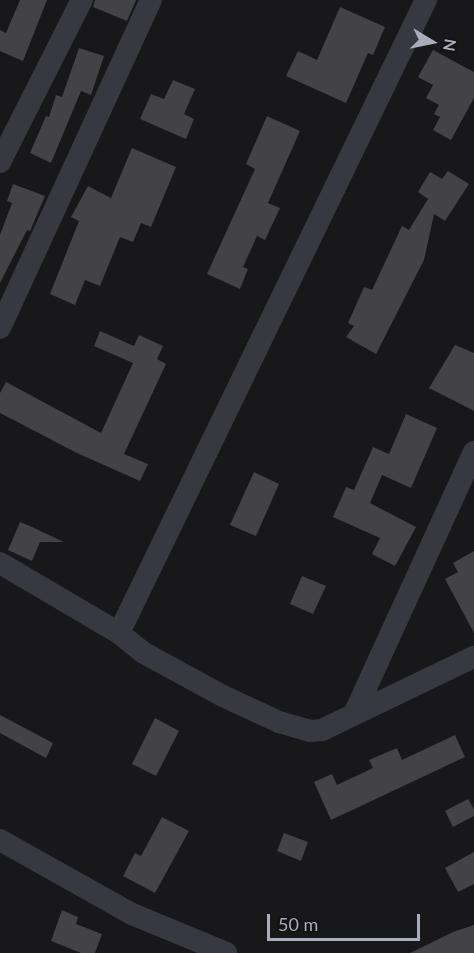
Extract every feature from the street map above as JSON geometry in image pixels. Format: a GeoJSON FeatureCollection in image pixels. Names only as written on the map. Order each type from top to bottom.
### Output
{"type":"FeatureCollection","features":[{"type":"Feature","properties":{"kind":"street"},"geometry":{"type":"LineString","coordinates":[[0,162],[82,0]]}},
{"type":"Feature","properties":{"kind":"street"},"geometry":{"type":"LineString","coordinates":[[0,328],[151,0]]}},
{"type":"Feature","properties":{"kind":"street"},"geometry":{"type":"LineString","coordinates":[[119,633],[426,0]]}},
{"type":"Feature","properties":{"kind":"street"},"geometry":{"type":"LineString","coordinates":[[354,714],[474,452]]}},
{"type":"Feature","properties":{"kind":"street"},"geometry":{"type":"LineString","coordinates":[[0,563],[119,633],[144,653],[223,696],[290,726],[318,731],[474,657]]}},
{"type":"Feature","properties":{"kind":"street"},"geometry":{"type":"LineString","coordinates":[[0,840],[132,914],[226,953]]}},
{"type":"Feature","properties":{"kind":"building"},"geometry":{"type":"Polygon","coordinates":[[[20,0],[47,0],[23,61],[0,51],[0,30],[6,33],[20,0]]]}},
{"type":"Feature","properties":{"kind":"building"},"geometry":{"type":"Polygon","coordinates":[[[95,0],[136,0],[127,21],[93,7],[95,0]]]}},
{"type":"Feature","properties":{"kind":"building"},"geometry":{"type":"Polygon","coordinates":[[[340,7],[385,27],[373,55],[368,53],[346,103],[286,76],[298,51],[317,60],[340,7]]]}},
{"type":"Feature","properties":{"kind":"building"},"geometry":{"type":"Polygon","coordinates":[[[79,48],[104,56],[91,95],[81,91],[51,163],[30,153],[46,116],[49,117],[56,95],[62,97],[79,48]]]}},
{"type":"Feature","properties":{"kind":"building"},"geometry":{"type":"Polygon","coordinates":[[[433,50],[474,72],[474,98],[451,140],[433,130],[440,117],[434,114],[439,105],[426,98],[433,85],[418,77],[433,50]]]}},
{"type":"Feature","properties":{"kind":"building"},"geometry":{"type":"Polygon","coordinates":[[[173,80],[195,89],[184,114],[194,119],[186,139],[140,119],[151,94],[164,99],[173,80]]]}},
{"type":"Feature","properties":{"kind":"building"},"geometry":{"type":"Polygon","coordinates":[[[267,116],[300,131],[268,203],[280,208],[265,240],[257,236],[243,267],[248,269],[240,289],[207,274],[255,169],[246,164],[267,116]]]}},
{"type":"Feature","properties":{"kind":"building"},"geometry":{"type":"Polygon","coordinates":[[[132,148],[176,167],[151,227],[141,223],[133,242],[120,237],[100,286],[85,280],[75,305],[50,294],[79,221],[71,217],[88,186],[111,198],[132,148]]]}},
{"type":"Feature","properties":{"kind":"building"},"geometry":{"type":"Polygon","coordinates":[[[448,171],[469,184],[445,221],[434,214],[424,260],[376,354],[346,337],[354,326],[348,323],[364,287],[372,290],[402,226],[409,230],[428,199],[418,192],[430,172],[442,179],[448,171]]]}},
{"type":"Feature","properties":{"kind":"building"},"geometry":{"type":"Polygon","coordinates":[[[13,184],[45,196],[30,231],[27,230],[0,283],[0,235],[12,203],[7,201],[13,184]]]}},
{"type":"Feature","properties":{"kind":"building"},"geometry":{"type":"Polygon","coordinates":[[[100,331],[134,346],[139,335],[163,346],[157,359],[166,364],[124,454],[148,464],[140,481],[77,453],[0,413],[0,393],[6,382],[101,433],[133,363],[94,346],[100,331]]]}},
{"type":"Feature","properties":{"kind":"building"},"geometry":{"type":"Polygon","coordinates":[[[455,345],[474,353],[474,411],[429,388],[455,345]]]}},
{"type":"Feature","properties":{"kind":"building"},"geometry":{"type":"Polygon","coordinates":[[[406,414],[437,428],[411,488],[382,475],[370,503],[416,527],[395,566],[372,554],[380,538],[333,517],[346,487],[354,490],[373,447],[389,454],[406,414]]]}},
{"type":"Feature","properties":{"kind":"building"},"geometry":{"type":"Polygon","coordinates":[[[254,472],[279,484],[256,536],[230,525],[254,472]]]}},
{"type":"Feature","properties":{"kind":"building"},"geometry":{"type":"Polygon","coordinates":[[[20,522],[64,542],[40,542],[32,561],[8,550],[20,522]]]}},
{"type":"Feature","properties":{"kind":"building"},"geometry":{"type":"Polygon","coordinates":[[[474,551],[474,633],[445,579],[458,572],[453,563],[474,551]]]}},
{"type":"Feature","properties":{"kind":"building"},"geometry":{"type":"Polygon","coordinates":[[[302,576],[326,586],[313,614],[290,604],[302,576]]]}},
{"type":"Feature","properties":{"kind":"building"},"geometry":{"type":"Polygon","coordinates":[[[0,715],[53,743],[46,758],[0,733],[0,715]]]}},
{"type":"Feature","properties":{"kind":"building"},"geometry":{"type":"Polygon","coordinates":[[[155,718],[179,731],[156,776],[132,764],[155,718]]]}},
{"type":"Feature","properties":{"kind":"building"},"geometry":{"type":"Polygon","coordinates":[[[455,735],[465,757],[331,820],[314,782],[332,774],[337,785],[373,768],[369,760],[397,748],[402,760],[455,735]]]}},
{"type":"Feature","properties":{"kind":"building"},"geometry":{"type":"Polygon","coordinates":[[[468,799],[474,809],[474,816],[453,827],[445,811],[468,799]]]}},
{"type":"Feature","properties":{"kind":"building"},"geometry":{"type":"Polygon","coordinates":[[[162,817],[189,831],[155,893],[123,876],[135,853],[141,856],[162,817]]]}},
{"type":"Feature","properties":{"kind":"building"},"geometry":{"type":"Polygon","coordinates":[[[284,833],[308,842],[301,861],[277,851],[284,833]]]}},
{"type":"Feature","properties":{"kind":"building"},"geometry":{"type":"Polygon","coordinates":[[[474,852],[474,884],[458,892],[445,868],[474,852]]]}},
{"type":"Feature","properties":{"kind":"building"},"geometry":{"type":"Polygon","coordinates":[[[62,910],[78,917],[76,924],[102,934],[95,953],[81,953],[51,941],[62,910]]]}},
{"type":"Feature","properties":{"kind":"building"},"geometry":{"type":"Polygon","coordinates":[[[474,925],[474,953],[410,953],[453,932],[474,925]]]}}]}
